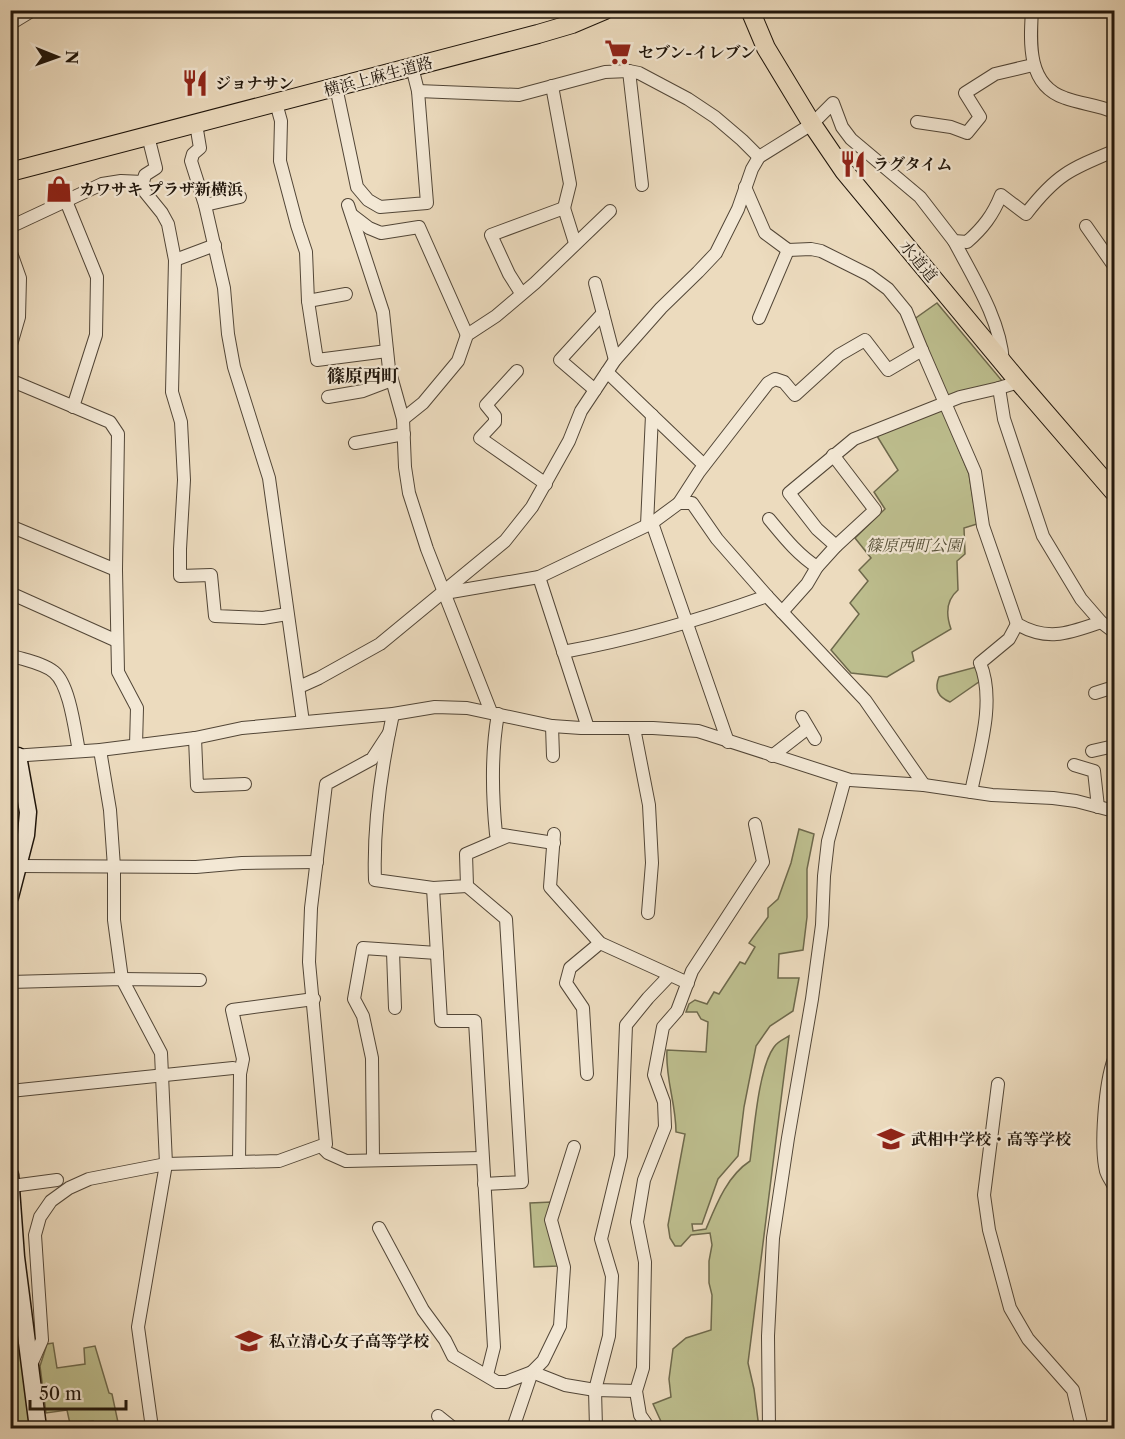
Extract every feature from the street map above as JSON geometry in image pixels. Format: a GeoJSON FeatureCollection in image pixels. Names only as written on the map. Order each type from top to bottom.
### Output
{"type":"FeatureCollection","features":[{"type":"Feature","properties":{"kind":"main road","name":"横浜上麻生道路"},"geometry":{"type":"LineString","coordinates":[[10,172],[572,24],[605,10]]}},
{"type":"Feature","properties":{"kind":"main road","name":"水道道"},"geometry":{"type":"LineString","coordinates":[[750,10],[766,48],[812,124],[844,171],[1114,492]]}},
{"type":"Feature","properties":{"kind":"street"},"geometry":{"type":"LineString","coordinates":[[10,24],[33,10]]}},
{"type":"Feature","properties":{"kind":"street"},"geometry":{"type":"LineString","coordinates":[[1032,10],[1030,44],[1033,65],[1041,80],[1052,91],[1064,98],[1114,112]]}},
{"type":"Feature","properties":{"kind":"street"},"geometry":{"type":"LineString","coordinates":[[917,122],[951,127],[967,133],[980,117],[965,93],[995,74],[1033,65]]}},
{"type":"Feature","properties":{"kind":"street"},"geometry":{"type":"LineString","coordinates":[[336,87],[357,187],[368,200],[380,207],[427,203],[418,91],[412,67]]}},
{"type":"Feature","properties":{"kind":"street"},"geometry":{"type":"LineString","coordinates":[[418,91],[519,95],[604,72],[637,69],[715,117],[759,157]]}},
{"type":"Feature","properties":{"kind":"street"},"geometry":{"type":"LineString","coordinates":[[637,69],[642,185]]}},
{"type":"Feature","properties":{"kind":"street"},"geometry":{"type":"LineString","coordinates":[[552,86],[570,184],[564,208],[575,243]]}},
{"type":"Feature","properties":{"kind":"street"},"geometry":{"type":"LineString","coordinates":[[276,103],[281,121],[280,161],[306,252],[308,301],[317,360],[387,351]]}},
{"type":"Feature","properties":{"kind":"street"},"geometry":{"type":"LineString","coordinates":[[299,687],[380,644],[505,541],[532,507],[546,484],[569,441],[581,411],[615,360],[661,308],[716,252],[738,209],[759,157],[812,124],[833,103],[842,127],[851,139],[920,197],[954,241],[980,290],[996,329],[1002,345],[1003,362]]}},
{"type":"Feature","properties":{"kind":"street"},"geometry":{"type":"LineString","coordinates":[[196,124],[200,148],[193,154],[191,161],[205,206],[224,288],[228,334],[234,367],[269,478],[303,722]]}},
{"type":"Feature","properties":{"kind":"street"},"geometry":{"type":"LineString","coordinates":[[148,136],[156,168],[145,175],[142,182],[144,192],[168,224],[175,260],[172,392],[180,422],[184,480],[180,576],[211,575],[215,616],[263,618],[287,614]]}},
{"type":"Feature","properties":{"kind":"street"},"geometry":{"type":"LineString","coordinates":[[954,241],[967,242],[978,233],[992,216],[1001,195],[1026,214],[1052,183],[1064,174],[1114,151]]}},
{"type":"Feature","properties":{"kind":"street"},"geometry":{"type":"LineString","coordinates":[[10,227],[102,184],[121,181],[142,182]]}},
{"type":"Feature","properties":{"kind":"street"},"geometry":{"type":"LineString","coordinates":[[745,187],[765,233],[788,250],[821,251],[869,275],[888,289],[906,311],[975,472],[983,526],[1017,624],[1030,631],[1049,635],[1068,633],[1101,622]]}},
{"type":"Feature","properties":{"kind":"street"},"geometry":{"type":"LineString","coordinates":[[205,206],[240,197]]}},
{"type":"Feature","properties":{"kind":"street"},"geometry":{"type":"LineString","coordinates":[[66,201],[97,276],[96,335],[73,407]]}},
{"type":"Feature","properties":{"kind":"street"},"geometry":{"type":"LineString","coordinates":[[521,293],[509,274],[491,235],[564,208]]}},
{"type":"Feature","properties":{"kind":"street"},"geometry":{"type":"LineString","coordinates":[[467,335],[419,227],[381,233],[369,228],[350,210],[383,312],[392,380],[403,420],[405,467],[410,493],[427,549],[495,713],[493,802],[496,834],[554,839],[550,886],[600,943],[688,983]]}},
{"type":"Feature","properties":{"kind":"street"},"geometry":{"type":"LineString","coordinates":[[403,420],[423,403],[458,361],[467,335],[496,316],[535,283],[610,211]]}},
{"type":"Feature","properties":{"kind":"street"},"geometry":{"type":"LineString","coordinates":[[1086,226],[1114,266]]}},
{"type":"Feature","properties":{"kind":"street"},"geometry":{"type":"LineString","coordinates":[[175,260],[215,246]]}},
{"type":"Feature","properties":{"kind":"street"},"geometry":{"type":"LineString","coordinates":[[10,250],[20,278],[19,317],[10,348]]}},
{"type":"Feature","properties":{"kind":"street"},"geometry":{"type":"LineString","coordinates":[[759,318],[788,250]]}},
{"type":"Feature","properties":{"kind":"street"},"geometry":{"type":"LineString","coordinates":[[595,283],[615,360]]}},
{"type":"Feature","properties":{"kind":"street"},"geometry":{"type":"LineString","coordinates":[[308,301],[346,294]]}},
{"type":"Feature","properties":{"kind":"street"},"geometry":{"type":"LineString","coordinates":[[595,390],[560,360],[603,313]]}},
{"type":"Feature","properties":{"kind":"street"},"geometry":{"type":"LineString","coordinates":[[444,593],[539,578],[650,524],[679,503],[704,465],[768,383],[775,379],[784,382],[795,395],[838,355],[865,340],[888,370],[922,350]]}},
{"type":"Feature","properties":{"kind":"street"},"geometry":{"type":"LineString","coordinates":[[517,370],[486,405],[495,416],[495,422],[480,438],[546,484]]}},
{"type":"Feature","properties":{"kind":"street"},"geometry":{"type":"LineString","coordinates":[[607,372],[704,465]]}},
{"type":"Feature","properties":{"kind":"street"},"geometry":{"type":"LineString","coordinates":[[10,380],[110,422],[118,434],[116,570],[118,672],[137,708],[136,745]]}},
{"type":"Feature","properties":{"kind":"street"},"geometry":{"type":"LineString","coordinates":[[328,397],[363,391],[392,380]]}},
{"type":"Feature","properties":{"kind":"street"},"geometry":{"type":"LineString","coordinates":[[836,546],[817,529],[789,493],[854,439],[960,397],[1019,381]]}},
{"type":"Feature","properties":{"kind":"street"},"geometry":{"type":"LineString","coordinates":[[999,388],[1004,419],[1043,536],[1081,599],[1101,622],[1114,632]]}},
{"type":"Feature","properties":{"kind":"street"},"geometry":{"type":"LineString","coordinates":[[652,415],[650,524],[728,742]]}},
{"type":"Feature","properties":{"kind":"street"},"geometry":{"type":"LineString","coordinates":[[356,443],[404,434]]}},
{"type":"Feature","properties":{"kind":"street"},"geometry":{"type":"LineString","coordinates":[[782,612],[836,546],[875,510],[833,455]]}},
{"type":"Feature","properties":{"kind":"street"},"geometry":{"type":"LineString","coordinates":[[679,503],[692,503],[717,539],[767,596],[865,700],[924,786]]}},
{"type":"Feature","properties":{"kind":"street"},"geometry":{"type":"LineString","coordinates":[[769,519],[792,548],[817,567]]}},
{"type":"Feature","properties":{"kind":"street"},"geometry":{"type":"LineString","coordinates":[[10,526],[116,570]]}},
{"type":"Feature","properties":{"kind":"street"},"geometry":{"type":"LineString","coordinates":[[539,578],[588,728]]}},
{"type":"Feature","properties":{"kind":"street"},"geometry":{"type":"LineString","coordinates":[[10,593],[117,641]]}},
{"type":"Feature","properties":{"kind":"street"},"geometry":{"type":"LineString","coordinates":[[563,652],[609,644],[687,623],[767,596]]}},
{"type":"Feature","properties":{"kind":"street"},"geometry":{"type":"LineString","coordinates":[[971,792],[984,729],[986,678],[980,663],[1009,639],[1017,624]]}},
{"type":"Feature","properties":{"kind":"street"},"geometry":{"type":"LineString","coordinates":[[10,655],[51,670],[58,676],[65,688],[80,752]]}},
{"type":"Feature","properties":{"kind":"street"},"geometry":{"type":"LineString","coordinates":[[1095,693],[1114,687]]}},
{"type":"Feature","properties":{"kind":"street"},"geometry":{"type":"LineString","coordinates":[[10,897],[20,866],[28,812],[14,756],[100,750],[195,738],[242,728],[393,714],[435,707],[467,708],[552,726],[698,731],[845,779],[992,795],[1053,798],[1076,801],[1114,811]]}},
{"type":"Feature","properties":{"kind":"street"},"geometry":{"type":"LineString","coordinates":[[393,714],[380,786],[374,846],[375,880],[433,888],[467,886],[506,919],[522,1182],[484,1184]]}},
{"type":"Feature","properties":{"kind":"street"},"geometry":{"type":"LineString","coordinates":[[772,756],[812,734],[802,717]]}},
{"type":"Feature","properties":{"kind":"street"},"geometry":{"type":"LineString","coordinates":[[552,726],[553,756]]}},
{"type":"Feature","properties":{"kind":"street"},"geometry":{"type":"LineString","coordinates":[[634,728],[649,805],[652,863],[648,914]]}},
{"type":"Feature","properties":{"kind":"street"},"geometry":{"type":"LineString","coordinates":[[30,1367],[42,1340],[35,1235],[40,1217],[51,1201],[69,1188],[89,1179],[166,1164],[279,1161],[326,1144],[309,962],[309,936],[326,784],[372,759],[389,733]]}},
{"type":"Feature","properties":{"kind":"street"},"geometry":{"type":"LineString","coordinates":[[195,738],[197,786],[245,784]]}},
{"type":"Feature","properties":{"kind":"street"},"geometry":{"type":"LineString","coordinates":[[1092,751],[1114,746]]}},
{"type":"Feature","properties":{"kind":"street"},"geometry":{"type":"LineString","coordinates":[[100,750],[110,810],[114,867],[114,920],[122,979],[160,1053],[166,1164],[138,1327],[152,1428]]}},
{"type":"Feature","properties":{"kind":"street"},"geometry":{"type":"LineString","coordinates":[[1074,765],[1094,771],[1098,807]]}},
{"type":"Feature","properties":{"kind":"street"},"geometry":{"type":"LineString","coordinates":[[769,1428],[768,1336],[773,1238],[822,925],[828,841],[845,779]]}},
{"type":"Feature","properties":{"kind":"street"},"geometry":{"type":"LineString","coordinates":[[649,1428],[640,1415],[636,1391],[643,1368],[645,1262],[637,1222],[644,1180],[665,1127],[664,1102],[654,1075],[663,1027],[677,1011],[692,971],[763,862],[755,824]]}},
{"type":"Feature","properties":{"kind":"street"},"geometry":{"type":"LineString","coordinates":[[467,886],[466,854],[508,836]]}},
{"type":"Feature","properties":{"kind":"street"},"geometry":{"type":"LineString","coordinates":[[20,866],[196,867],[242,863],[317,862]]}},
{"type":"Feature","properties":{"kind":"street"},"geometry":{"type":"LineString","coordinates":[[433,888],[441,1021],[475,1021],[494,1347],[487,1375]]}},
{"type":"Feature","properties":{"kind":"street"},"geometry":{"type":"LineString","coordinates":[[587,1074],[583,1008],[566,983],[570,968],[600,943]]}},
{"type":"Feature","properties":{"kind":"street"},"geometry":{"type":"LineString","coordinates":[[373,1159],[372,1058],[363,1016],[354,999],[363,948],[393,952],[437,953]]}},
{"type":"Feature","properties":{"kind":"street"},"geometry":{"type":"LineString","coordinates":[[393,952],[395,1008]]}},
{"type":"Feature","properties":{"kind":"street"},"geometry":{"type":"LineString","coordinates":[[596,1428],[595,1390],[609,1336],[612,1276],[601,1239],[621,1156],[626,1026],[670,975]]}},
{"type":"Feature","properties":{"kind":"street"},"geometry":{"type":"LineString","coordinates":[[10,982],[122,979],[200,980]]}},
{"type":"Feature","properties":{"kind":"street"},"geometry":{"type":"LineString","coordinates":[[239,1162],[240,1074],[243,1059],[231,1010],[314,999]]}},
{"type":"Feature","properties":{"kind":"street"},"geometry":{"type":"LineString","coordinates":[[1114,1059],[1106,1095],[1104,1155],[1106,1173],[1114,1187]]}},
{"type":"Feature","properties":{"kind":"street"},"geometry":{"type":"LineString","coordinates":[[10,1091],[234,1068]]}},
{"type":"Feature","properties":{"kind":"street"},"geometry":{"type":"LineString","coordinates":[[998,1084],[984,1195],[989,1230],[1010,1308],[1028,1340],[1073,1390],[1082,1428]]}},
{"type":"Feature","properties":{"kind":"street"},"geometry":{"type":"LineString","coordinates":[[322,1147],[328,1153],[346,1161],[482,1158]]}},
{"type":"Feature","properties":{"kind":"street"},"geometry":{"type":"LineString","coordinates":[[513,1428],[532,1372],[543,1360],[560,1326],[564,1267],[551,1220],[574,1147]]}},
{"type":"Feature","properties":{"kind":"street"},"geometry":{"type":"LineString","coordinates":[[38,1428],[16,1257],[11,1181],[57,1180]]}},
{"type":"Feature","properties":{"kind":"street"},"geometry":{"type":"LineString","coordinates":[[379,1228],[423,1310],[453,1356],[468,1366],[497,1382],[506,1382],[532,1372],[565,1385],[595,1390],[636,1391]]}},
{"type":"Feature","properties":{"kind":"street"},"geometry":{"type":"LineString","coordinates":[[438,1416],[453,1428]]}},
{"type":"Feature","properties":{"kind":"green space"},"geometry":{"type":"Polygon","coordinates":[[[937,303],[1003,382],[947,397],[913,320],[937,303]]]}},
{"type":"Feature","properties":{"kind":"green space","name":"篠原西町公園"},"geometry":{"type":"Polygon","coordinates":[[[942,409],[969,474],[977,524],[964,528],[965,554],[957,561],[958,590],[948,608],[951,629],[912,652],[914,661],[887,677],[851,673],[831,650],[859,614],[850,603],[868,581],[859,570],[871,558],[855,538],[885,509],[874,492],[898,470],[877,436],[942,409]]]}},
{"type":"Feature","properties":{"kind":"green space"},"geometry":{"type":"Polygon","coordinates":[[[976,667],[983,679],[950,702],[940,695],[937,689],[939,677],[976,667]]]}},
{"type":"Feature","properties":{"kind":"green space"},"geometry":{"type":"Polygon","coordinates":[[[799,829],[814,834],[807,869],[807,917],[803,950],[779,954],[778,978],[799,978],[793,1011],[770,1026],[756,1046],[744,1107],[738,1156],[718,1179],[702,1224],[692,1224],[693,1231],[706,1229],[729,1183],[750,1161],[764,1070],[775,1045],[789,1036],[748,1363],[759,1428],[664,1428],[653,1404],[671,1397],[669,1379],[673,1349],[686,1338],[711,1330],[712,1295],[709,1283],[712,1245],[710,1233],[691,1235],[681,1246],[675,1246],[670,1238],[668,1225],[685,1134],[676,1132],[667,1050],[706,1052],[708,1022],[701,1019],[697,1012],[686,1012],[689,1004],[695,1000],[707,1004],[714,992],[719,994],[740,962],[745,964],[755,947],[749,943],[768,917],[768,908],[778,899],[791,863],[799,829]]]}},
{"type":"Feature","properties":{"kind":"green space"},"geometry":{"type":"Polygon","coordinates":[[[552,1202],[558,1266],[534,1267],[530,1203],[552,1202]]]}},
{"type":"Feature","properties":{"kind":"green space"},"geometry":{"type":"Polygon","coordinates":[[[17,1304],[33,1428],[11,1428],[10,1305],[17,1304]]]}},
{"type":"Feature","properties":{"kind":"green space"},"geometry":{"type":"Polygon","coordinates":[[[53,1343],[57,1368],[85,1364],[84,1348],[95,1346],[109,1393],[112,1394],[119,1427],[94,1428],[93,1421],[70,1424],[67,1410],[46,1413],[40,1366],[47,1344],[53,1343]]]}},
{"type":"Feature","properties":{"kind":"place","name":"セブン-イレブン"},"geometry":{"type":"Point","coordinates":[618,52]}},
{"type":"Feature","properties":{"kind":"place","name":"ジョナサン"},"geometry":{"type":"Point","coordinates":[195,83]}},
{"type":"Feature","properties":{"kind":"place","name":"ラグタイム"},"geometry":{"type":"Point","coordinates":[853,164]}},
{"type":"Feature","properties":{"kind":"place","name":"カワサキ プラザ新横浜"},"geometry":{"type":"Point","coordinates":[59,189]}},
{"type":"Feature","properties":{"kind":"place","name":"武相中学校・高等学校"},"geometry":{"type":"Point","coordinates":[891,1139]}},
{"type":"Feature","properties":{"kind":"place","name":"私立清心女子高等学校"},"geometry":{"type":"Point","coordinates":[249,1341]}},
{"type":"Feature","properties":{"kind":"district","name":"篠原西町"},"geometry":{"type":"Point","coordinates":[363,376]}}]}
